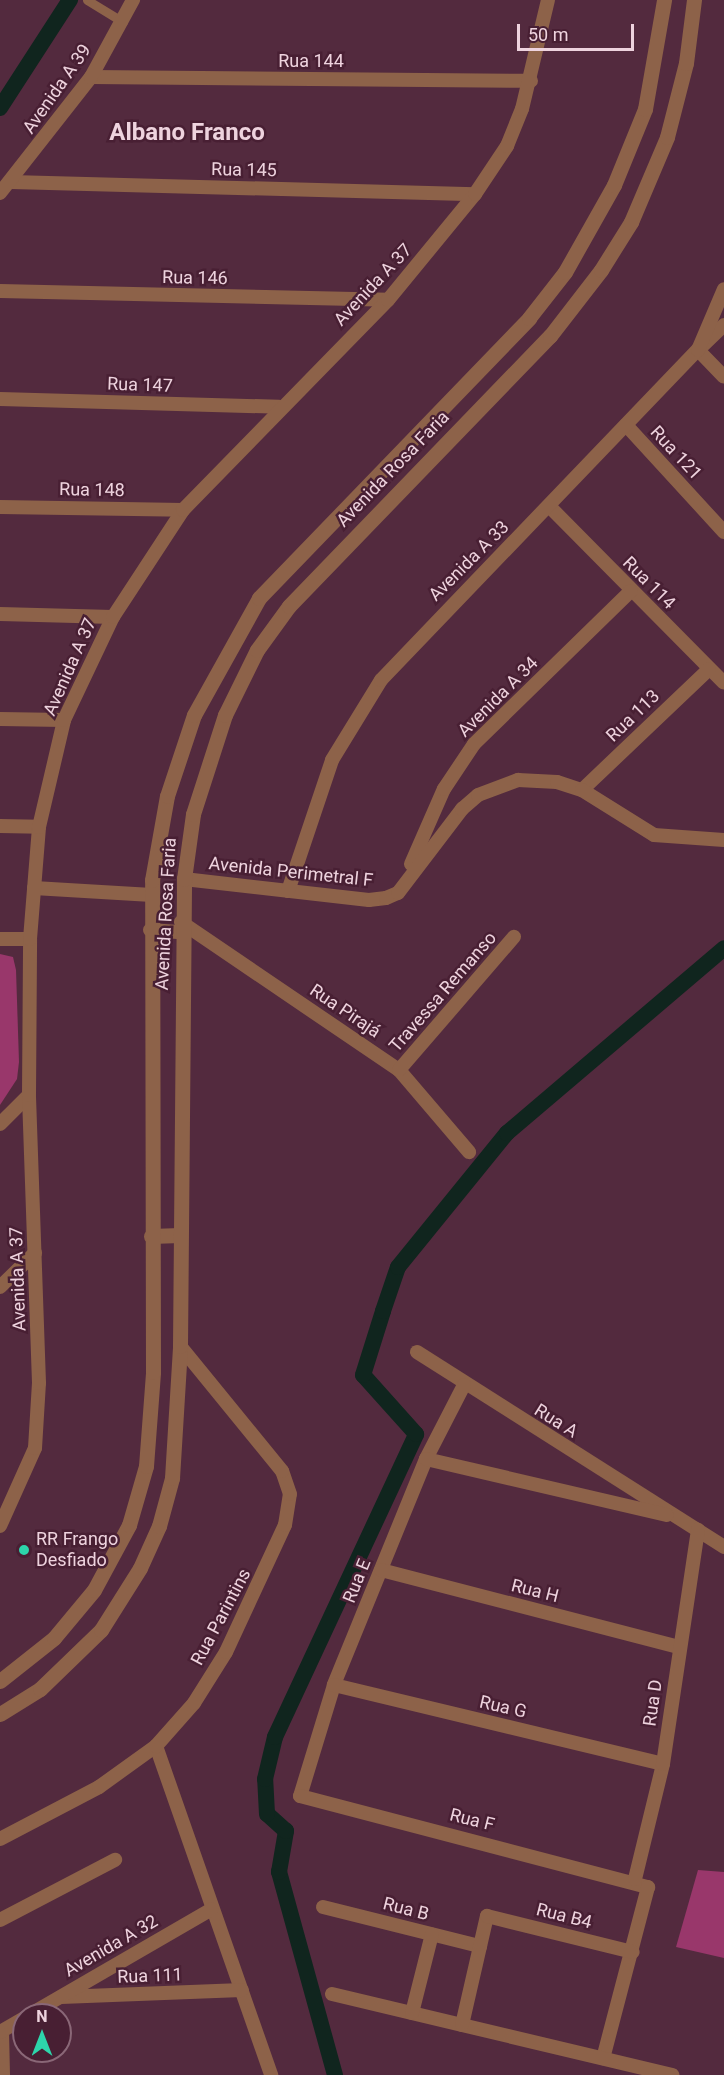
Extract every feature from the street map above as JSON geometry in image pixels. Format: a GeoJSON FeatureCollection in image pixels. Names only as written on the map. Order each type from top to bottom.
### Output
{"type":"FeatureCollection","features":[{"type":"Feature","properties":{"kind":"street"},"geometry":{"type":"LineString","coordinates":[[87,0],[123,22]]}},
{"type":"Feature","properties":{"kind":"street","name":"Avenida A 39"},"geometry":{"type":"LineString","coordinates":[[0,193],[11,182],[91,78],[133,0]]}},
{"type":"Feature","properties":{"kind":"street","name":"Avenida A 37"},"geometry":{"type":"LineString","coordinates":[[0,1526],[35,1448],[35,1253],[29,1095],[30,939],[39,827],[64,720],[113,617],[183,510],[279,406],[388,300],[476,194],[507,146],[531,81],[548,0]]}},
{"type":"Feature","properties":{"kind":"street","name":"Avenida Rosa Faria"},"geometry":{"type":"LineString","coordinates":[[0,1681],[76,1614],[114,1557],[135,1506],[152,1431],[150,930],[158,836],[177,763],[238,630],[267,589],[529,318],[565,272],[614,185],[645,109],[664,0]]}},
{"type":"Feature","properties":{"kind":"street","name":"Avenida Rosa Faria"},"geometry":{"type":"LineString","coordinates":[[0,1714],[76,1658],[140,1568],[159,1526],[172,1478],[180,1346],[181,927],[184,879],[206,767],[225,715],[275,623],[550,336],[632,222],[677,98],[694,0]]}},
{"type":"Feature","properties":{"kind":"street","name":"Rua 144"},"geometry":{"type":"LineString","coordinates":[[91,78],[531,81]]}},
{"type":"Feature","properties":{"kind":"street","name":"Rua 145"},"geometry":{"type":"LineString","coordinates":[[11,182],[476,194]]}},
{"type":"Feature","properties":{"kind":"street","name":"Avenida A 33"},"geometry":{"type":"LineString","coordinates":[[288,891],[321,788],[360,709],[420,634],[550,507],[698,350],[724,289]]}},
{"type":"Feature","properties":{"kind":"street","name":"Rua 146"},"geometry":{"type":"LineString","coordinates":[[0,291],[388,300]]}},
{"type":"Feature","properties":{"kind":"street"},"geometry":{"type":"LineString","coordinates":[[724,325],[698,350],[724,377]]}},
{"type":"Feature","properties":{"kind":"street","name":"Rua 147"},"geometry":{"type":"LineString","coordinates":[[0,399],[279,406]]}},
{"type":"Feature","properties":{"kind":"street","name":"Rua 121"},"geometry":{"type":"LineString","coordinates":[[626,425],[724,532]]}},
{"type":"Feature","properties":{"kind":"street","name":"Rua 148"},"geometry":{"type":"LineString","coordinates":[[0,507],[183,510]]}},
{"type":"Feature","properties":{"kind":"street","name":"Rua 114"},"geometry":{"type":"LineString","coordinates":[[550,507],[724,683]]}},
{"type":"Feature","properties":{"kind":"street","name":"Avenida A 34"},"geometry":{"type":"LineString","coordinates":[[403,882],[444,789],[474,744],[631,591]]}},
{"type":"Feature","properties":{"kind":"street"},"geometry":{"type":"LineString","coordinates":[[0,614],[113,617]]}},
{"type":"Feature","properties":{"kind":"street","name":"Rua 113"},"geometry":{"type":"LineString","coordinates":[[582,790],[710,669]]}},
{"type":"Feature","properties":{"kind":"street"},"geometry":{"type":"LineString","coordinates":[[0,719],[64,720]]}},
{"type":"Feature","properties":{"kind":"street","name":"Avenida Perimetral F"},"geometry":{"type":"LineString","coordinates":[[184,879],[369,900],[398,893],[403,882],[478,795],[518,780],[557,782],[582,790],[654,835],[724,840]]}},
{"type":"Feature","properties":{"kind":"street"},"geometry":{"type":"LineString","coordinates":[[0,826],[39,827]]}},
{"type":"Feature","properties":{"kind":"street"},"geometry":{"type":"LineString","coordinates":[[34,888],[152,895]]}},
{"type":"Feature","properties":{"kind":"street"},"geometry":{"type":"LineString","coordinates":[[150,930],[181,927]]}},
{"type":"Feature","properties":{"kind":"street","name":"Rua Pirajá"},"geometry":{"type":"LineString","coordinates":[[181,927],[399,1070],[469,1152]]}},
{"type":"Feature","properties":{"kind":"street","name":"Travessa Remanso"},"geometry":{"type":"LineString","coordinates":[[399,1070],[514,937]]}},
{"type":"Feature","properties":{"kind":"street"},"geometry":{"type":"LineString","coordinates":[[0,939],[30,939]]}},
{"type":"Feature","properties":{"kind":"street"},"geometry":{"type":"LineString","coordinates":[[0,1124],[29,1095]]}},
{"type":"Feature","properties":{"kind":"street"},"geometry":{"type":"LineString","coordinates":[[151,1236],[180,1235]]}},
{"type":"Feature","properties":{"kind":"street"},"geometry":{"type":"LineString","coordinates":[[0,1287],[35,1253]]}},
{"type":"Feature","properties":{"kind":"street","name":"Rua Parintins"},"geometry":{"type":"LineString","coordinates":[[0,1839],[99,1787],[156,1746],[194,1703],[226,1652],[268,1567],[290,1494],[266,1445],[180,1346]]}},
{"type":"Feature","properties":{"kind":"street","name":"Rua A"},"geometry":{"type":"LineString","coordinates":[[417,1352],[464,1385],[724,1547]]}},
{"type":"Feature","properties":{"kind":"street","name":"Rua E"},"geometry":{"type":"LineString","coordinates":[[300,1796],[334,1685],[426,1459],[464,1385]]}},
{"type":"Feature","properties":{"kind":"street","name":"Rua A"},"geometry":{"type":"LineString","coordinates":[[426,1459],[677,1518]]}},
{"type":"Feature","properties":{"kind":"street","name":"Rua D"},"geometry":{"type":"LineString","coordinates":[[634,1879],[663,1764],[698,1530]]}},
{"type":"Feature","properties":{"kind":"street","name":"Rua H"},"geometry":{"type":"LineString","coordinates":[[381,1570],[679,1647]]}},
{"type":"Feature","properties":{"kind":"street","name":"Rua G"},"geometry":{"type":"LineString","coordinates":[[334,1685],[663,1764]]}},
{"type":"Feature","properties":{"kind":"street"},"geometry":{"type":"LineString","coordinates":[[156,1746],[271,2075]]}},
{"type":"Feature","properties":{"kind":"street","name":"Rua F"},"geometry":{"type":"LineString","coordinates":[[300,1796],[634,1879]]}},
{"type":"Feature","properties":{"kind":"street"},"geometry":{"type":"LineString","coordinates":[[0,1920],[115,1860]]}},
{"type":"Feature","properties":{"kind":"street"},"geometry":{"type":"LineString","coordinates":[[603,2058],[633,1952],[648,1887],[634,1879]]}},
{"type":"Feature","properties":{"kind":"street","name":"Rua B"},"geometry":{"type":"LineString","coordinates":[[323,1907],[480,1946]]}},
{"type":"Feature","properties":{"kind":"street","name":"Avenida A 32"},"geometry":{"type":"LineString","coordinates":[[49,2003],[212,1909]]}},
{"type":"Feature","properties":{"kind":"street","name":"Rua B4"},"geometry":{"type":"LineString","coordinates":[[480,1946],[487,1916],[633,1952]]}},
{"type":"Feature","properties":{"kind":"street"},"geometry":{"type":"LineString","coordinates":[[412,2013],[432,1934]]}},
{"type":"Feature","properties":{"kind":"street"},"geometry":{"type":"LineString","coordinates":[[462,2025],[480,1946]]}},
{"type":"Feature","properties":{"kind":"street","name":"Rua 111"},"geometry":{"type":"LineString","coordinates":[[59,1997],[242,1990]]}},
{"type":"Feature","properties":{"kind":"street"},"geometry":{"type":"LineString","coordinates":[[332,1994],[673,2075]]}},
{"type":"Feature","properties":{"kind":"street"},"geometry":{"type":"LineString","coordinates":[[1,2032],[3,2075]]}},
{"type":"Feature","properties":{"kind":"shaded area"},"geometry":{"type":"Polygon","coordinates":[[[0,954],[13,957],[16,970],[19,1062],[17,1079],[0,1105],[0,954]]]}},
{"type":"Feature","properties":{"kind":"shaded area"},"geometry":{"type":"Polygon","coordinates":[[[698,1870],[724,1872],[724,1958],[676,1947],[698,1870]]]}},
{"type":"Feature","properties":{"kind":"waterway"},"geometry":{"type":"LineString","coordinates":[[0,108],[70,0]]}},
{"type":"Feature","properties":{"kind":"waterway"},"geometry":{"type":"LineString","coordinates":[[335,2075],[279,1872],[286,1831],[267,1814],[265,1779],[275,1737],[416,1434],[363,1375],[398,1267],[507,1133],[724,948]]}},
{"type":"Feature","properties":{"kind":"place","name":"RR Frango Desfiado"},"geometry":{"type":"Point","coordinates":[24,1550]}},
{"type":"Feature","properties":{"kind":"district","name":"Albano Franco"},"geometry":{"type":"Point","coordinates":[187,133]}}]}
